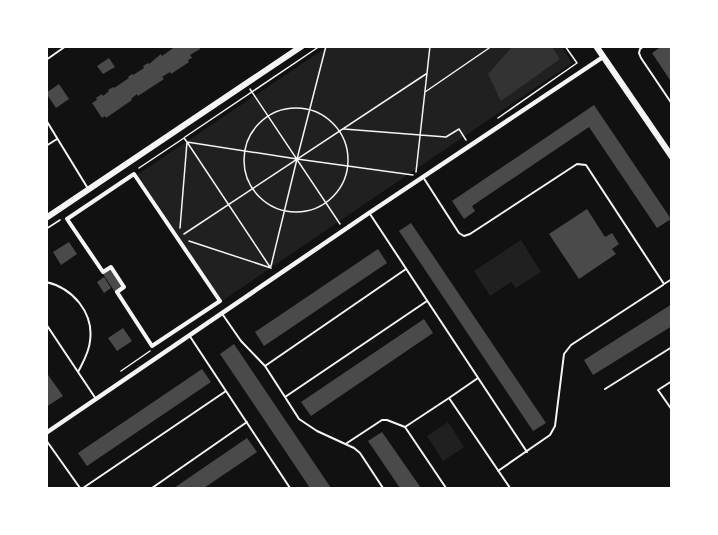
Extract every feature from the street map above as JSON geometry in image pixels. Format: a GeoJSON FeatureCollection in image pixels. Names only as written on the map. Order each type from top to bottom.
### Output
{"type":"FeatureCollection","features":[{"type":"Feature","properties":{"kind":"street"},"geometry":{"type":"LineString","coordinates":[[46,218],[302,46]]}},
{"type":"Feature","properties":{"kind":"street"},"geometry":{"type":"LineString","coordinates":[[597,47],[672,157]]}},
{"type":"Feature","properties":{"kind":"street"},"geometry":{"type":"LineString","coordinates":[[46,433],[603,57]]}},
{"type":"Feature","properties":{"kind":"street"},"geometry":{"type":"LineString","coordinates":[[134,174],[220,301],[152,346],[117,292],[124,287],[111,267],[104,272],[68,219],[134,174]]}},
{"type":"Feature","properties":{"kind":"lane"},"geometry":{"type":"LineString","coordinates":[[46,60],[66,46]]}},
{"type":"Feature","properties":{"kind":"lane"},"geometry":{"type":"LineString","coordinates":[[644,46],[639,53],[641,58],[672,104]]}},
{"type":"Feature","properties":{"kind":"lane"},"geometry":{"type":"LineString","coordinates":[[46,120],[89,189]]}},
{"type":"Feature","properties":{"kind":"lane"},"geometry":{"type":"LineString","coordinates":[[46,146],[57,139]]}},
{"type":"Feature","properties":{"kind":"lane"},"geometry":{"type":"LineString","coordinates":[[423,177],[459,233],[464,236],[578,164],[586,165],[664,284]]}},
{"type":"Feature","properties":{"kind":"lane"},"geometry":{"type":"LineString","coordinates":[[369,213],[527,452]]}},
{"type":"Feature","properties":{"kind":"lane"},"geometry":{"type":"LineString","coordinates":[[265,366],[406,269]]}},
{"type":"Feature","properties":{"kind":"lane"},"geometry":{"type":"LineString","coordinates":[[498,471],[553,431],[564,354],[567,349],[672,279]]}},
{"type":"Feature","properties":{"kind":"lane"},"geometry":{"type":"LineString","coordinates":[[46,282],[57,285],[73,295],[85,310],[89,320],[91,339],[89,349],[78,372]]}},
{"type":"Feature","properties":{"kind":"lane"},"geometry":{"type":"LineString","coordinates":[[285,397],[427,301]]}},
{"type":"Feature","properties":{"kind":"lane"},"geometry":{"type":"LineString","coordinates":[[222,313],[241,341],[265,366],[299,418],[317,431],[360,453],[383,489]]}},
{"type":"Feature","properties":{"kind":"lane"},"geometry":{"type":"LineString","coordinates":[[46,324],[96,399]]}},
{"type":"Feature","properties":{"kind":"lane"},"geometry":{"type":"LineString","coordinates":[[189,335],[290,489]]}},
{"type":"Feature","properties":{"kind":"lane"},"geometry":{"type":"LineString","coordinates":[[605,389],[672,347]]}},
{"type":"Feature","properties":{"kind":"lane"},"geometry":{"type":"LineString","coordinates":[[405,427],[478,378]]}},
{"type":"Feature","properties":{"kind":"lane"},"geometry":{"type":"LineString","coordinates":[[672,381],[658,390],[672,410]]}},
{"type":"Feature","properties":{"kind":"lane"},"geometry":{"type":"LineString","coordinates":[[46,440],[82,489],[226,391]]}},
{"type":"Feature","properties":{"kind":"lane"},"geometry":{"type":"LineString","coordinates":[[449,398],[510,489]]}},
{"type":"Feature","properties":{"kind":"lane"},"geometry":{"type":"LineString","coordinates":[[346,444],[382,420],[405,427],[446,489]]}},
{"type":"Feature","properties":{"kind":"lane"},"geometry":{"type":"LineString","coordinates":[[152,489],[247,422]]}},
{"type":"Feature","properties":{"kind":"lane"},"geometry":{"type":"LineString","coordinates":[[502,489],[507,484]]}},
{"type":"Feature","properties":{"kind":"path"},"geometry":{"type":"LineString","coordinates":[[184,138],[320,46]]}},
{"type":"Feature","properties":{"kind":"path"},"geometry":{"type":"LineString","coordinates":[[272,269],[326,46]]}},
{"type":"Feature","properties":{"kind":"path"},"geometry":{"type":"LineString","coordinates":[[187,142],[415,174],[430,46]]}},
{"type":"Feature","properties":{"kind":"path"},"geometry":{"type":"LineString","coordinates":[[424,92],[492,46]]}},
{"type":"Feature","properties":{"kind":"path"},"geometry":{"type":"LineString","coordinates":[[565,46],[577,63]]}},
{"type":"Feature","properties":{"kind":"path"},"geometry":{"type":"LineString","coordinates":[[179,238],[426,74]]}},
{"type":"Feature","properties":{"kind":"path"},"geometry":{"type":"LineString","coordinates":[[246,84],[340,224]]}},
{"type":"Feature","properties":{"kind":"path"},"geometry":{"type":"LineString","coordinates":[[295,108],[309,110],[323,116],[343,137],[347,152],[347,166],[340,187],[326,202],[297,212],[268,204],[257,195],[244,168],[245,151],[248,139],[256,126],[268,116],[280,110],[295,108]]}},
{"type":"Feature","properties":{"kind":"path"},"geometry":{"type":"LineString","coordinates":[[344,129],[446,137],[459,129],[466,140]]}},
{"type":"Feature","properties":{"kind":"path"},"geometry":{"type":"LineString","coordinates":[[187,142],[272,269]]}},
{"type":"Feature","properties":{"kind":"path"},"geometry":{"type":"LineString","coordinates":[[180,227],[187,142]]}},
{"type":"Feature","properties":{"kind":"path"},"geometry":{"type":"LineString","coordinates":[[189,241],[272,269]]}},
{"type":"Feature","properties":{"kind":"shaded area"},"geometry":{"type":"Polygon","coordinates":[[[327,47],[562,47],[572,63],[222,301],[137,175],[327,47]]]}},
{"type":"Feature","properties":{"kind":"shaded area"},"geometry":{"type":"Polygon","coordinates":[[[512,47],[552,47],[560,59],[501,101],[488,74],[512,47]]]}},
{"type":"Feature","properties":{"kind":"shaded area"},"geometry":{"type":"Polygon","coordinates":[[[521,240],[541,272],[516,288],[511,282],[490,296],[474,271],[521,240]]]}},
{"type":"Feature","properties":{"kind":"shaded area"},"geometry":{"type":"Polygon","coordinates":[[[448,422],[464,447],[443,461],[427,436],[448,422]]]}},
{"type":"Feature","properties":{"kind":"building"},"geometry":{"type":"Polygon","coordinates":[[[176,46],[199,46],[200,49],[190,55],[192,58],[188,60],[189,62],[162,77],[164,79],[138,96],[137,94],[106,118],[105,116],[102,118],[92,103],[97,100],[96,98],[102,94],[103,96],[108,90],[144,68],[143,66],[176,46]]]}},
{"type":"Feature","properties":{"kind":"building"},"geometry":{"type":"Polygon","coordinates":[[[662,46],[672,46],[672,83],[652,53],[662,46]]]}},
{"type":"Feature","properties":{"kind":"building"},"geometry":{"type":"Polygon","coordinates":[[[109,58],[115,67],[103,74],[97,66],[109,58]]]}},
{"type":"Feature","properties":{"kind":"building"},"geometry":{"type":"Polygon","coordinates":[[[59,84],[69,99],[56,108],[46,93],[59,84]]]}},
{"type":"Feature","properties":{"kind":"building"},"geometry":{"type":"Polygon","coordinates":[[[594,105],[671,219],[657,228],[589,127],[472,206],[475,211],[464,219],[452,201],[594,105]]]}},
{"type":"Feature","properties":{"kind":"building"},"geometry":{"type":"Polygon","coordinates":[[[587,209],[605,237],[612,233],[619,244],[612,249],[616,254],[579,279],[549,234],[587,209]]]}},
{"type":"Feature","properties":{"kind":"building"},"geometry":{"type":"Polygon","coordinates":[[[411,223],[546,423],[533,431],[399,231],[411,223]]]}},
{"type":"Feature","properties":{"kind":"building"},"geometry":{"type":"Polygon","coordinates":[[[69,242],[77,254],[61,265],[53,252],[69,242]]]}},
{"type":"Feature","properties":{"kind":"building"},"geometry":{"type":"Polygon","coordinates":[[[378,249],[387,263],[264,346],[255,332],[378,249]]]}},
{"type":"Feature","properties":{"kind":"building"},"geometry":{"type":"Polygon","coordinates":[[[111,269],[122,287],[115,292],[103,274],[111,269]]]}},
{"type":"Feature","properties":{"kind":"building"},"geometry":{"type":"Polygon","coordinates":[[[104,277],[111,288],[104,293],[97,282],[104,277]]]}},
{"type":"Feature","properties":{"kind":"building"},"geometry":{"type":"Polygon","coordinates":[[[672,304],[672,326],[593,375],[584,360],[672,304]]]}},
{"type":"Feature","properties":{"kind":"building"},"geometry":{"type":"Polygon","coordinates":[[[424,319],[433,333],[311,416],[301,402],[424,319]]]}},
{"type":"Feature","properties":{"kind":"building"},"geometry":{"type":"Polygon","coordinates":[[[123,328],[132,341],[117,351],[108,338],[123,328]]]}},
{"type":"Feature","properties":{"kind":"building"},"geometry":{"type":"Polygon","coordinates":[[[234,344],[331,488],[310,488],[220,354],[234,344]]]}},
{"type":"Feature","properties":{"kind":"building"},"geometry":{"type":"Polygon","coordinates":[[[202,369],[211,382],[87,466],[78,453],[202,369]]]}},
{"type":"Feature","properties":{"kind":"building"},"geometry":{"type":"Polygon","coordinates":[[[46,372],[63,396],[46,407],[46,372]]]}},
{"type":"Feature","properties":{"kind":"building"},"geometry":{"type":"Polygon","coordinates":[[[382,432],[421,488],[400,488],[368,441],[382,432]]]}},
{"type":"Feature","properties":{"kind":"building"},"geometry":{"type":"Polygon","coordinates":[[[247,438],[257,452],[204,488],[174,488],[247,438]]]}}]}
